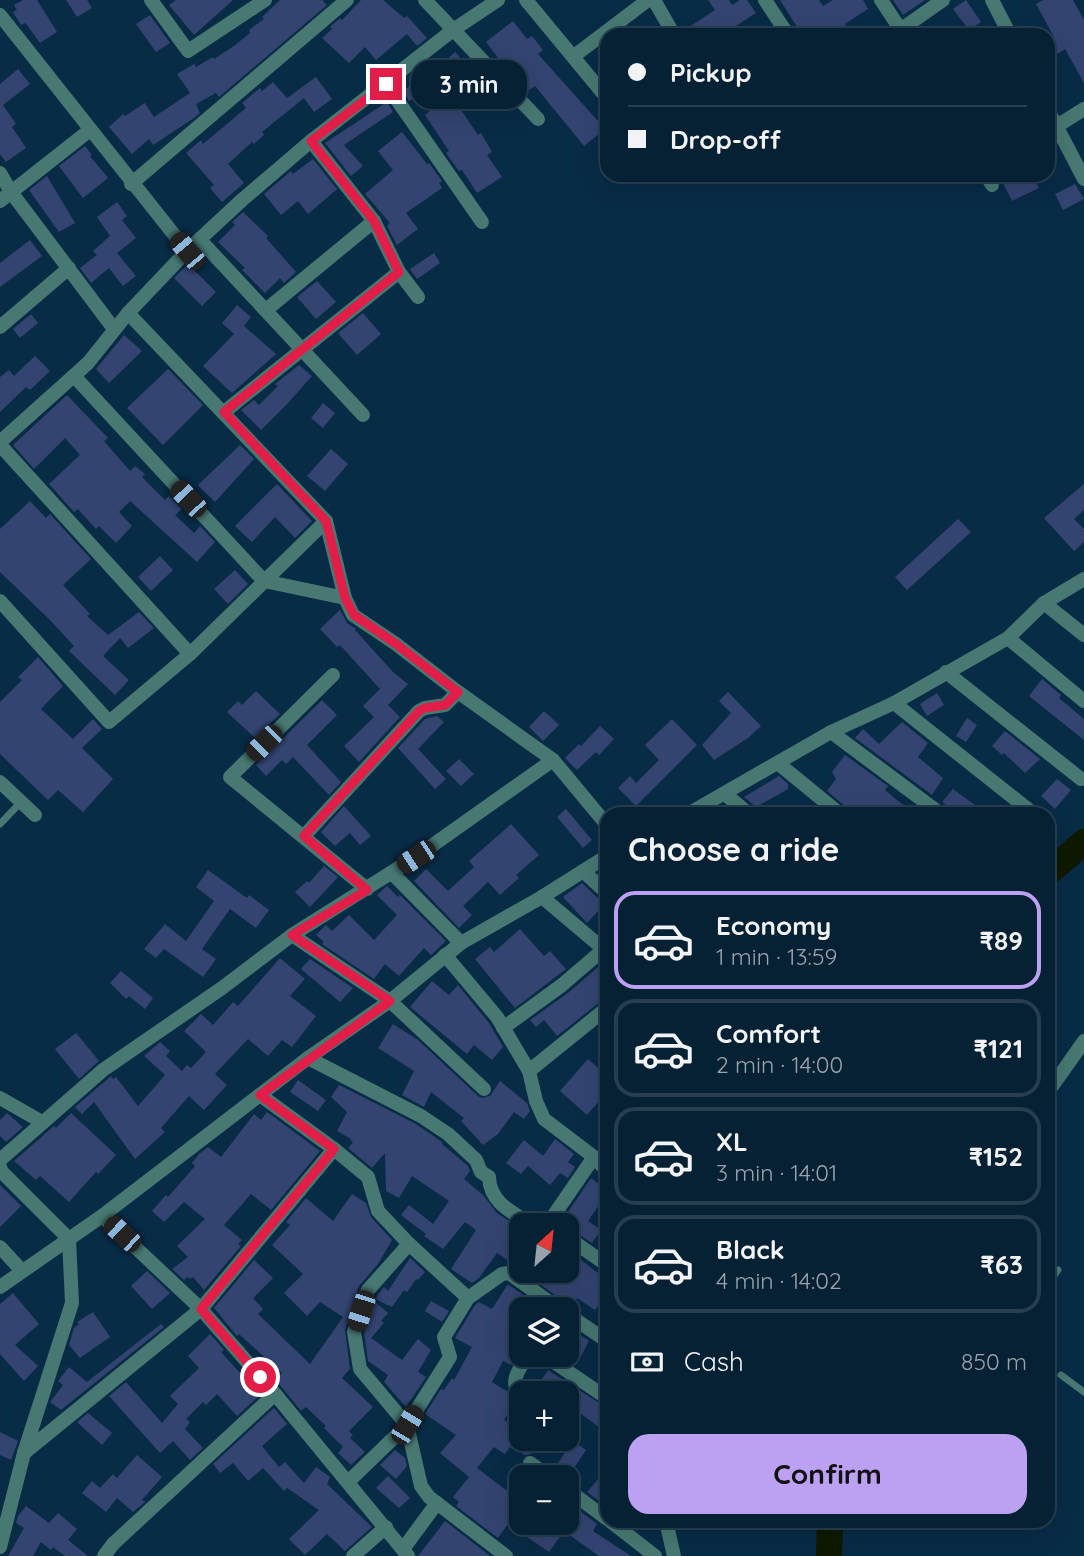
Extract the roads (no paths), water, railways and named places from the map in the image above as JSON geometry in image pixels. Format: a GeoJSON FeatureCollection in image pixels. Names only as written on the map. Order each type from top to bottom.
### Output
{"type":"FeatureCollection","features":[{"type":"Feature","properties":{"kind":"street"},"geometry":{"type":"LineString","coordinates":[[151,0],[188,51],[265,0]]}},
{"type":"Feature","properties":{"kind":"street"},"geometry":{"type":"LineString","coordinates":[[131,184],[348,0]]}},
{"type":"Feature","properties":{"kind":"street"},"geometry":{"type":"LineString","coordinates":[[425,0],[538,119]]}},
{"type":"Feature","properties":{"kind":"street"},"geometry":{"type":"LineString","coordinates":[[190,654],[0,444],[75,376],[128,313],[187,251],[201,241],[242,200],[311,141],[453,30],[498,0]]}},
{"type":"Feature","properties":{"kind":"street"},"geometry":{"type":"LineString","coordinates":[[526,0],[600,89]]}},
{"type":"Feature","properties":{"kind":"street"},"geometry":{"type":"LineString","coordinates":[[612,28],[651,0],[669,28]]}},
{"type":"Feature","properties":{"kind":"street"},"geometry":{"type":"LineString","coordinates":[[765,0],[783,28]]}},
{"type":"Feature","properties":{"kind":"street"},"geometry":{"type":"LineString","coordinates":[[881,0],[897,28]]}},
{"type":"Feature","properties":{"kind":"street"},"geometry":{"type":"LineString","coordinates":[[907,28],[943,0]]}},
{"type":"Feature","properties":{"kind":"street"},"geometry":{"type":"LineString","coordinates":[[992,0],[1006,28]]}},
{"type":"Feature","properties":{"kind":"street"},"geometry":{"type":"LineString","coordinates":[[0,15],[131,184],[187,251]]}},
{"type":"Feature","properties":{"kind":"street"},"geometry":{"type":"LineString","coordinates":[[574,56],[600,37]]}},
{"type":"Feature","properties":{"kind":"street"},"geometry":{"type":"LineString","coordinates":[[386,84],[482,222]]}},
{"type":"Feature","properties":{"kind":"street"},"geometry":{"type":"LineString","coordinates":[[1057,126],[1084,109]]}},
{"type":"Feature","properties":{"kind":"street"},"geometry":{"type":"LineString","coordinates":[[1055,122],[1084,180]]}},
{"type":"Feature","properties":{"kind":"street"},"geometry":{"type":"LineString","coordinates":[[6,196],[90,130]]}},
{"type":"Feature","properties":{"kind":"street"},"geometry":{"type":"LineString","coordinates":[[311,141],[374,221],[399,272],[418,297]]}},
{"type":"Feature","properties":{"kind":"street"},"geometry":{"type":"LineString","coordinates":[[0,173],[6,196],[69,268],[114,329]]}},
{"type":"Feature","properties":{"kind":"street"},"geometry":{"type":"LineString","coordinates":[[266,310],[374,221]]}},
{"type":"Feature","properties":{"kind":"street"},"geometry":{"type":"LineString","coordinates":[[201,241],[363,415]]}},
{"type":"Feature","properties":{"kind":"street"},"geometry":{"type":"LineString","coordinates":[[0,327],[69,268]]}},
{"type":"Feature","properties":{"kind":"street"},"geometry":{"type":"LineString","coordinates":[[224,412],[399,272]]}},
{"type":"Feature","properties":{"kind":"street"},"geometry":{"type":"LineString","coordinates":[[128,313],[326,521],[345,598],[354,615],[553,760],[600,817]]}},
{"type":"Feature","properties":{"kind":"street"},"geometry":{"type":"LineString","coordinates":[[75,376],[264,581],[345,598]]}},
{"type":"Feature","properties":{"kind":"street"},"geometry":{"type":"LineString","coordinates":[[0,601],[109,722],[190,654],[326,521]]}},
{"type":"Feature","properties":{"kind":"street"},"geometry":{"type":"LineString","coordinates":[[700,807],[1008,638],[1044,603],[1084,579]]}},
{"type":"Feature","properties":{"kind":"street"},"geometry":{"type":"LineString","coordinates":[[1044,603],[1084,635]]}},
{"type":"Feature","properties":{"kind":"street"},"geometry":{"type":"LineString","coordinates":[[1008,638],[1084,701]]}},
{"type":"Feature","properties":{"kind":"street"},"geometry":{"type":"LineString","coordinates":[[946,672],[1081,779]]}},
{"type":"Feature","properties":{"kind":"street"},"geometry":{"type":"LineString","coordinates":[[333,675],[230,777],[367,890]]}},
{"type":"Feature","properties":{"kind":"street"},"geometry":{"type":"LineString","coordinates":[[304,836],[419,711],[445,705],[458,692]]}},
{"type":"Feature","properties":{"kind":"street"},"geometry":{"type":"LineString","coordinates":[[894,703],[1025,807]]}},
{"type":"Feature","properties":{"kind":"street"},"geometry":{"type":"LineString","coordinates":[[831,733],[931,807]]}},
{"type":"Feature","properties":{"kind":"street"},"geometry":{"type":"LineString","coordinates":[[0,1160],[103,1070],[222,988],[292,935],[367,890],[553,760]]}},
{"type":"Feature","properties":{"kind":"street"},"geometry":{"type":"LineString","coordinates":[[779,764],[831,807]]}},
{"type":"Feature","properties":{"kind":"street"},"geometry":{"type":"LineString","coordinates":[[0,782],[35,815]]}},
{"type":"Feature","properties":{"kind":"street"},"geometry":{"type":"LineString","coordinates":[[725,793],[741,807]]}},
{"type":"Feature","properties":{"kind":"street"},"geometry":{"type":"LineString","coordinates":[[0,1287],[102,1216],[308,1058],[390,1001],[461,943],[600,861]]}},
{"type":"Feature","properties":{"kind":"street"},"geometry":{"type":"LineString","coordinates":[[583,872],[600,887]]}},
{"type":"Feature","properties":{"kind":"street"},"geometry":{"type":"LineString","coordinates":[[392,873],[461,943]]}},
{"type":"Feature","properties":{"kind":"street"},"geometry":{"type":"LineString","coordinates":[[542,897],[600,946]]}},
{"type":"Feature","properties":{"kind":"street"},"geometry":{"type":"LineString","coordinates":[[292,935],[390,1001],[484,1089]]}},
{"type":"Feature","properties":{"kind":"street"},"geometry":{"type":"LineString","coordinates":[[503,1028],[600,954]]}},
{"type":"Feature","properties":{"kind":"street"},"geometry":{"type":"LineString","coordinates":[[445,956],[497,1017],[529,1071],[536,1101],[544,1119],[600,1163]]}},
{"type":"Feature","properties":{"kind":"street"},"geometry":{"type":"LineString","coordinates":[[529,1071],[600,1014]]}},
{"type":"Feature","properties":{"kind":"street"},"geometry":{"type":"LineString","coordinates":[[1055,1082],[1084,1041]]}},
{"type":"Feature","properties":{"kind":"street"},"geometry":{"type":"LineString","coordinates":[[308,1058],[421,1116],[448,1134],[475,1160],[481,1172],[489,1177],[489,1186],[497,1202],[514,1213]]}},
{"type":"Feature","properties":{"kind":"street"},"geometry":{"type":"LineString","coordinates":[[260,1095],[369,1177],[378,1211],[409,1244],[468,1298]]}},
{"type":"Feature","properties":{"kind":"street"},"geometry":{"type":"LineString","coordinates":[[0,1098],[42,1122]]}},
{"type":"Feature","properties":{"kind":"street"},"geometry":{"type":"LineString","coordinates":[[24,1453],[201,1309],[334,1149]]}},
{"type":"Feature","properties":{"kind":"street"},"geometry":{"type":"LineString","coordinates":[[555,1213],[594,1157]]}},
{"type":"Feature","properties":{"kind":"street"},"geometry":{"type":"LineString","coordinates":[[0,1167],[69,1239],[72,1303],[24,1453],[0,1547]]}},
{"type":"Feature","properties":{"kind":"street"},"geometry":{"type":"LineString","coordinates":[[102,1216],[201,1309],[406,1553],[437,1503]]}},
{"type":"Feature","properties":{"kind":"street"},"geometry":{"type":"LineString","coordinates":[[409,1244],[368,1290],[354,1332],[360,1369],[407,1425],[421,1486],[437,1503],[506,1556]]}},
{"type":"Feature","properties":{"kind":"street"},"geometry":{"type":"LineString","coordinates":[[579,1245],[600,1260]]}},
{"type":"Feature","properties":{"kind":"street"},"geometry":{"type":"LineString","coordinates":[[0,1247],[22,1271]]}},
{"type":"Feature","properties":{"kind":"street"},"geometry":{"type":"LineString","coordinates":[[348,1482],[407,1425],[450,1357],[444,1337],[468,1298],[505,1272],[509,1273]]}},
{"type":"Feature","properties":{"kind":"street"},"geometry":{"type":"LineString","coordinates":[[530,1283],[542,1297]]}},
{"type":"Feature","properties":{"kind":"street"},"geometry":{"type":"LineString","coordinates":[[579,1322],[600,1336]]}},
{"type":"Feature","properties":{"kind":"street"},"geometry":{"type":"LineString","coordinates":[[561,1367],[600,1393]]}},
{"type":"Feature","properties":{"kind":"street"},"geometry":{"type":"LineString","coordinates":[[104,1556],[113,1544],[275,1394]]}},
{"type":"Feature","properties":{"kind":"street"},"geometry":{"type":"LineString","coordinates":[[579,1498],[600,1514]]}},
{"type":"Feature","properties":{"kind":"street"},"geometry":{"type":"LineString","coordinates":[[353,1556],[386,1527]]}},
{"type":"Feature","properties":{"kind":"street"},"geometry":{"type":"LineString","coordinates":[[618,1528],[655,1556]]}},
{"type":"Feature","properties":{"kind":"street"},"geometry":{"type":"LineString","coordinates":[[668,1528],[674,1556]]}},
{"type":"Feature","properties":{"kind":"lane"},"geometry":{"type":"LineString","coordinates":[[0,824],[21,802]]}},
{"type":"Feature","properties":{"kind":"lane"},"geometry":{"type":"LineString","coordinates":[[1055,1274],[1058,1270]]}},
{"type":"Feature","properties":{"kind":"lane"},"geometry":{"type":"LineString","coordinates":[[1061,1375],[1084,1392]]}},
{"type":"Feature","properties":{"kind":"waterway"},"geometry":{"type":"LineString","coordinates":[[1055,867],[1084,842]]}},
{"type":"Feature","properties":{"kind":"waterway"},"geometry":{"type":"LineString","coordinates":[[829,1556],[830,1528]]}}]}
